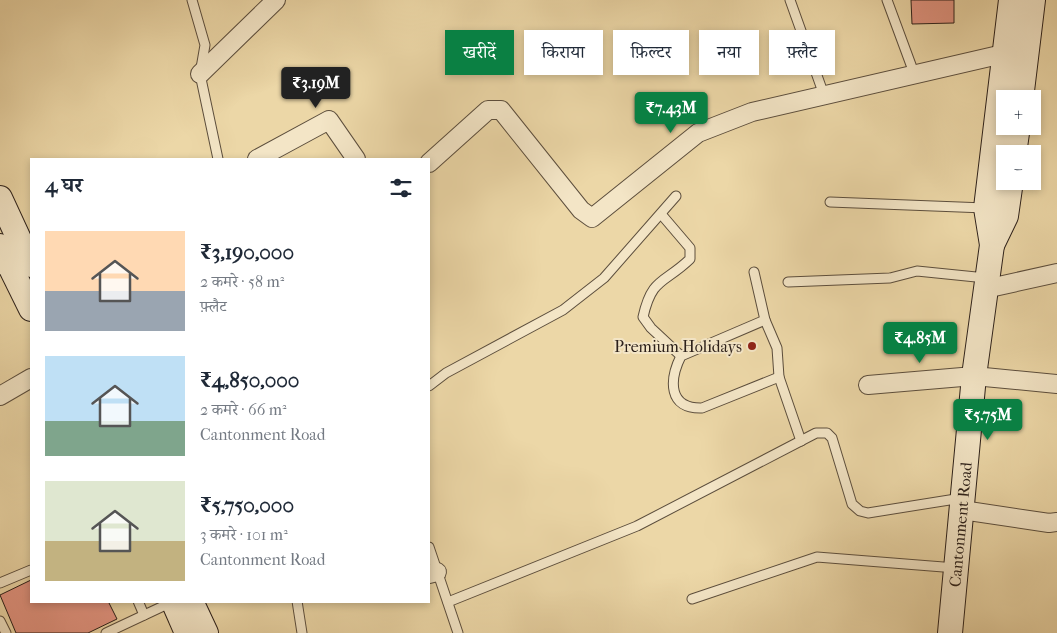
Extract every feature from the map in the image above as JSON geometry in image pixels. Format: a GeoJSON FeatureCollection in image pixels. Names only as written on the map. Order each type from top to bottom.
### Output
{"type":"FeatureCollection","features":[{"type":"Feature","properties":{"kind":"street"},"geometry":{"type":"LineString","coordinates":[[200,74],[276,0]]}},
{"type":"Feature","properties":{"kind":"street"},"geometry":{"type":"LineString","coordinates":[[1011,0],[1020,90]]}},
{"type":"Feature","properties":{"kind":"street"},"geometry":{"type":"LineString","coordinates":[[997,210],[1016,51],[1033,0]]}},
{"type":"Feature","properties":{"kind":"street"},"geometry":{"type":"LineString","coordinates":[[430,162],[488,110],[494,108],[501,110],[581,210],[592,218],[698,133],[752,112],[1016,51]]}},
{"type":"Feature","properties":{"kind":"street"},"geometry":{"type":"LineString","coordinates":[[259,158],[329,120],[355,158]]}},
{"type":"Feature","properties":{"kind":"street"},"geometry":{"type":"LineString","coordinates":[[997,210],[1007,190]]}},
{"type":"Feature","properties":{"kind":"street"},"geometry":{"type":"LineString","coordinates":[[0,198],[6,227],[30,263]]}},
{"type":"Feature","properties":{"kind":"street","name":"Cantonment Road"},"geometry":{"type":"LineString","coordinates":[[950,633],[974,376],[997,210]]}},
{"type":"Feature","properties":{"kind":"street"},"geometry":{"type":"LineString","coordinates":[[0,246],[30,307]]}},
{"type":"Feature","properties":{"kind":"street"},"geometry":{"type":"LineString","coordinates":[[986,284],[1057,273]]}},
{"type":"Feature","properties":{"kind":"street"},"geometry":{"type":"LineString","coordinates":[[868,385],[974,376],[1057,384]]}},
{"type":"Feature","properties":{"kind":"street"},"geometry":{"type":"LineString","coordinates":[[0,396],[30,379]]}},
{"type":"Feature","properties":{"kind":"street"},"geometry":{"type":"LineString","coordinates":[[963,504],[1049,523],[1057,522]]}},
{"type":"Feature","properties":{"kind":"street"},"geometry":{"type":"LineString","coordinates":[[174,603],[188,633]]}},
{"type":"Feature","properties":{"kind":"street"},"geometry":{"type":"LineString","coordinates":[[192,603],[206,633]]}},
{"type":"Feature","properties":{"kind":"lane"},"geometry":{"type":"LineString","coordinates":[[192,0],[205,45],[200,74],[218,158]]}},
{"type":"Feature","properties":{"kind":"lane"},"geometry":{"type":"LineString","coordinates":[[790,0],[824,94]]}},
{"type":"Feature","properties":{"kind":"lane"},"geometry":{"type":"LineString","coordinates":[[887,0],[914,74]]}},
{"type":"Feature","properties":{"kind":"lane"},"geometry":{"type":"LineString","coordinates":[[430,385],[446,373],[563,310],[604,278],[676,196]]}},
{"type":"Feature","properties":{"kind":"lane"},"geometry":{"type":"LineString","coordinates":[[830,202],[997,210]]}},
{"type":"Feature","properties":{"kind":"lane"},"geometry":{"type":"LineString","coordinates":[[661,214],[690,248],[690,259],[650,293],[644,317],[650,328],[681,356]]}},
{"type":"Feature","properties":{"kind":"lane"},"geometry":{"type":"LineString","coordinates":[[788,282],[890,278],[917,271],[986,284]]}},
{"type":"Feature","properties":{"kind":"lane"},"geometry":{"type":"LineString","coordinates":[[754,272],[765,320],[777,348],[779,377],[801,441]]}},
{"type":"Feature","properties":{"kind":"lane"},"geometry":{"type":"LineString","coordinates":[[765,320],[681,356],[672,378],[674,392],[682,404],[690,408],[702,408],[779,377]]}},
{"type":"Feature","properties":{"kind":"lane"},"geometry":{"type":"LineString","coordinates":[[448,602],[637,526],[816,433],[827,433],[832,438],[852,504],[860,511],[868,513],[963,504]]}},
{"type":"Feature","properties":{"kind":"lane"},"geometry":{"type":"LineString","coordinates":[[430,554],[433,573],[448,602],[458,633]]}},
{"type":"Feature","properties":{"kind":"lane"},"geometry":{"type":"LineString","coordinates":[[692,599],[817,557],[956,568]]}},
{"type":"Feature","properties":{"kind":"lane"},"geometry":{"type":"LineString","coordinates":[[0,583],[30,570]]}},
{"type":"Feature","properties":{"kind":"lane"},"geometry":{"type":"LineString","coordinates":[[139,603],[144,615]]}},
{"type":"Feature","properties":{"kind":"lane"},"geometry":{"type":"LineString","coordinates":[[106,633],[169,603]]}},
{"type":"Feature","properties":{"kind":"lane"},"geometry":{"type":"LineString","coordinates":[[297,603],[302,633]]}},
{"type":"Feature","properties":{"kind":"lane"},"geometry":{"type":"LineString","coordinates":[[0,621],[6,633]]}},
{"type":"Feature","properties":{"kind":"building"},"geometry":{"type":"Polygon","coordinates":[[[911,0],[954,0],[954,23],[912,24],[911,0]]]}},
{"type":"Feature","properties":{"kind":"building"},"geometry":{"type":"Polygon","coordinates":[[[30,580],[30,603],[109,603],[117,619],[88,633],[16,633],[0,595],[30,580]]]}},
{"type":"Feature","properties":{"kind":"place","name":"Premium Holidays"},"geometry":{"type":"Point","coordinates":[752,346]}}]}
